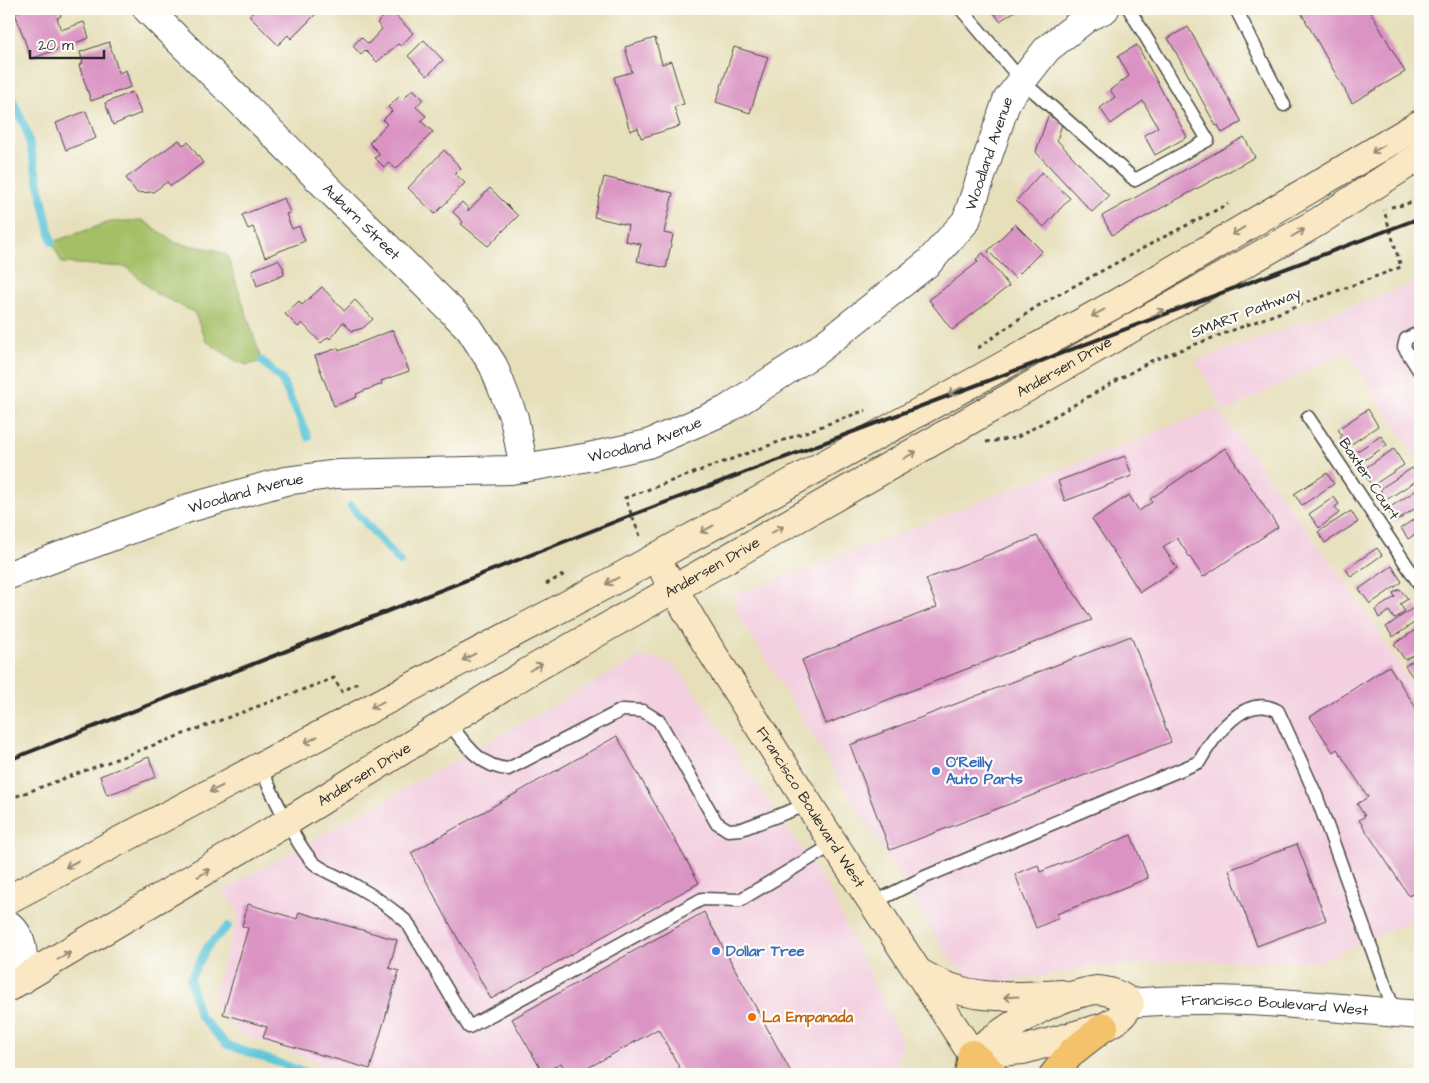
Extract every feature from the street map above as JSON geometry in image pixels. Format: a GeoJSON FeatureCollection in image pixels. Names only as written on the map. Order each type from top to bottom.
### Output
{"type":"FeatureCollection","features":[{"type":"Feature","properties":{"kind":"highway"},"geometry":{"type":"LineString","coordinates":[[1054,1074],[1072,1052],[1104,1027]]}},
{"type":"Feature","properties":{"kind":"highway"},"geometry":{"type":"LineString","coordinates":[[971,1064],[993,1074]]}},
{"type":"Feature","properties":{"kind":"main road","name":"Andersen Drive"},"geometry":{"type":"LineString","coordinates":[[9,899],[354,717],[648,549],[1117,303],[1420,124]]}},
{"type":"Feature","properties":{"kind":"main road","name":"Andersen Drive"},"geometry":{"type":"LineString","coordinates":[[15,984],[287,822],[528,672],[1307,228],[1420,156]]}},
{"type":"Feature","properties":{"kind":"main road","name":"Francisco Boulevard West"},"geometry":{"type":"LineString","coordinates":[[648,549],[834,844],[920,973],[971,1064]]}},
{"type":"Feature","properties":{"kind":"main road"},"geometry":{"type":"LineString","coordinates":[[920,973],[950,988],[992,998],[1096,990],[1110,991],[1122,996],[1130,1003],[1125,1013],[1104,1027],[971,1064]]}},
{"type":"Feature","properties":{"kind":"main road"},"geometry":{"type":"LineString","coordinates":[[971,1064],[1032,1013],[1078,992]]}},
{"type":"Feature","properties":{"kind":"street","name":"Auburn Street"},"geometry":{"type":"LineString","coordinates":[[147,9],[469,328],[493,365],[504,391],[514,418],[524,468]]}},
{"type":"Feature","properties":{"kind":"street","name":"Woodland Avenue"},"geometry":{"type":"LineString","coordinates":[[9,575],[189,508],[242,491],[284,481],[338,474],[524,468],[590,457],[648,444],[726,410],[815,352],[928,264],[966,221],[1007,100],[1047,49],[1088,17],[1105,9]]}},
{"type":"Feature","properties":{"kind":"street"},"geometry":{"type":"LineString","coordinates":[[9,925],[18,936],[21,946],[15,984]]}},
{"type":"Feature","properties":{"kind":"street","name":"Francisco Boulevard West"},"geometry":{"type":"LineString","coordinates":[[1130,1003],[1164,1000],[1239,999],[1408,1014]]}},
{"type":"Feature","properties":{"kind":"lane"},"geometry":{"type":"LineString","coordinates":[[961,9],[1022,81],[1135,180],[1208,140],[1129,9]]}},
{"type":"Feature","properties":{"kind":"lane"},"geometry":{"type":"LineString","coordinates":[[1236,9],[1284,105]]}},
{"type":"Feature","properties":{"kind":"lane"},"geometry":{"type":"LineString","coordinates":[[1420,332],[1406,339],[1404,348],[1420,372]]}},
{"type":"Feature","properties":{"kind":"lane","name":"Baxter Court"},"geometry":{"type":"LineString","coordinates":[[1308,417],[1420,585]]}},
{"type":"Feature","properties":{"kind":"lane"},"geometry":{"type":"LineString","coordinates":[[873,903],[925,877],[1199,762],[1221,730],[1242,712],[1259,706],[1271,707],[1278,711],[1316,795],[1408,1014]]}},
{"type":"Feature","properties":{"kind":"lane"},"geometry":{"type":"LineString","coordinates":[[448,722],[476,756],[495,768],[508,769],[622,710],[643,711],[659,721],[716,822],[728,830],[742,829],[809,804]]}},
{"type":"Feature","properties":{"kind":"lane"},"geometry":{"type":"LineString","coordinates":[[260,767],[287,822],[313,862],[324,871],[355,885],[377,899],[407,922],[469,1027],[702,899],[740,900],[834,844]]}},
{"type":"Feature","properties":{"kind":"path","name":"SMART Pathway"},"geometry":{"type":"LineString","coordinates":[[1016,438],[1151,361],[1401,267],[1383,208],[1402,205],[1420,199]]}},
{"type":"Feature","properties":{"kind":"path"},"geometry":{"type":"LineString","coordinates":[[972,352],[1036,307],[1232,202]]}},
{"type":"Feature","properties":{"kind":"path"},"geometry":{"type":"LineString","coordinates":[[648,549],[625,498],[871,408]]}},
{"type":"Feature","properties":{"kind":"path"},"geometry":{"type":"LineString","coordinates":[[9,799],[334,678],[354,717]]}},
{"type":"Feature","properties":{"kind":"shaded area"},"geometry":{"type":"Polygon","coordinates":[[[1420,281],[1420,463],[1346,351],[1225,412],[1196,361],[1420,281]]]}},
{"type":"Feature","properties":{"kind":"shaded area"},"geometry":{"type":"Polygon","coordinates":[[[1217,408],[1359,602],[1420,698],[1420,916],[1319,962],[1192,961],[1101,966],[994,984],[973,978],[952,962],[734,608],[737,593],[811,568],[1217,408]]]}},
{"type":"Feature","properties":{"kind":"shaded area"},"geometry":{"type":"Polygon","coordinates":[[[640,657],[657,658],[673,665],[681,672],[827,887],[903,1042],[893,1074],[349,1074],[242,1034],[215,1007],[215,989],[239,913],[222,891],[640,657]]]}},
{"type":"Feature","properties":{"kind":"green space"},"geometry":{"type":"Polygon","coordinates":[[[142,220],[176,243],[215,250],[227,255],[262,361],[247,365],[236,361],[206,341],[194,312],[155,293],[127,267],[62,263],[52,242],[110,222],[142,220]]]}},
{"type":"Feature","properties":{"kind":"building"},"geometry":{"type":"Polygon","coordinates":[[[26,9],[59,9],[61,16],[57,18],[61,30],[84,22],[89,38],[31,59],[15,13],[26,9]]]}},
{"type":"Feature","properties":{"kind":"building"},"geometry":{"type":"Polygon","coordinates":[[[256,9],[321,9],[291,39],[288,35],[278,45],[249,16],[256,9]]]}},
{"type":"Feature","properties":{"kind":"building"},"geometry":{"type":"Polygon","coordinates":[[[991,9],[1018,9],[1000,21],[991,9]]]}},
{"type":"Feature","properties":{"kind":"building"},"geometry":{"type":"Polygon","coordinates":[[[1299,9],[1369,9],[1405,72],[1352,103],[1299,9]]]}},
{"type":"Feature","properties":{"kind":"building"},"geometry":{"type":"Polygon","coordinates":[[[390,10],[413,33],[401,46],[398,44],[377,62],[365,50],[361,55],[353,46],[361,37],[368,44],[382,29],[377,23],[390,10]]]}},
{"type":"Feature","properties":{"kind":"building"},"geometry":{"type":"Polygon","coordinates":[[[1188,27],[1242,122],[1222,133],[1218,125],[1216,126],[1168,38],[1188,27]]]}},
{"type":"Feature","properties":{"kind":"building"},"geometry":{"type":"Polygon","coordinates":[[[655,38],[662,64],[671,61],[684,104],[674,107],[680,126],[641,138],[638,128],[630,131],[614,77],[632,72],[625,47],[655,38]]]}},
{"type":"Feature","properties":{"kind":"building"},"geometry":{"type":"Polygon","coordinates":[[[424,40],[443,60],[427,76],[408,56],[424,40]]]}},
{"type":"Feature","properties":{"kind":"building"},"geometry":{"type":"Polygon","coordinates":[[[109,42],[119,73],[126,70],[131,87],[91,101],[79,65],[83,63],[80,52],[109,42]]]}},
{"type":"Feature","properties":{"kind":"building"},"geometry":{"type":"Polygon","coordinates":[[[1137,45],[1187,137],[1155,155],[1144,135],[1158,127],[1143,101],[1111,124],[1100,108],[1115,97],[1110,90],[1129,76],[1118,56],[1137,45]]]}},
{"type":"Feature","properties":{"kind":"building"},"geometry":{"type":"Polygon","coordinates":[[[734,47],[768,57],[750,113],[716,102],[734,47]]]}},
{"type":"Feature","properties":{"kind":"building"},"geometry":{"type":"Polygon","coordinates":[[[413,89],[423,99],[416,107],[426,116],[421,121],[433,132],[396,169],[388,162],[384,167],[375,158],[380,154],[369,143],[387,124],[383,120],[392,111],[388,107],[400,96],[403,99],[413,89]]]}},
{"type":"Feature","properties":{"kind":"building"},"geometry":{"type":"Polygon","coordinates":[[[132,92],[141,113],[113,125],[105,103],[132,92]]]}},
{"type":"Feature","properties":{"kind":"building"},"geometry":{"type":"Polygon","coordinates":[[[86,111],[96,138],[66,150],[56,123],[86,111]]]}},
{"type":"Feature","properties":{"kind":"building"},"geometry":{"type":"Polygon","coordinates":[[[1048,116],[1063,121],[1057,140],[1109,196],[1092,212],[1036,152],[1048,116]]]}},
{"type":"Feature","properties":{"kind":"building"},"geometry":{"type":"Polygon","coordinates":[[[1244,137],[1255,157],[1112,235],[1102,216],[1244,137]]]}},
{"type":"Feature","properties":{"kind":"building"},"geometry":{"type":"Polygon","coordinates":[[[179,140],[183,145],[188,142],[203,163],[171,186],[167,182],[153,192],[137,193],[126,178],[179,140]]]}},
{"type":"Feature","properties":{"kind":"building"},"geometry":{"type":"Polygon","coordinates":[[[444,150],[461,168],[455,174],[465,183],[435,214],[408,188],[444,150]]]}},
{"type":"Feature","properties":{"kind":"building"},"geometry":{"type":"Polygon","coordinates":[[[1042,172],[1070,198],[1044,227],[1016,201],[1042,172]]]}},
{"type":"Feature","properties":{"kind":"building"},"geometry":{"type":"Polygon","coordinates":[[[604,177],[673,193],[664,233],[673,235],[666,268],[637,261],[641,244],[625,241],[628,225],[594,217],[604,177]]]}},
{"type":"Feature","properties":{"kind":"building"},"geometry":{"type":"Polygon","coordinates":[[[490,188],[518,216],[488,246],[461,224],[463,222],[453,212],[462,202],[468,208],[468,211],[490,188]]]}},
{"type":"Feature","properties":{"kind":"building"},"geometry":{"type":"Polygon","coordinates":[[[284,198],[290,213],[286,214],[292,229],[299,226],[305,241],[265,257],[253,227],[248,229],[242,215],[284,198]]]}},
{"type":"Feature","properties":{"kind":"building"},"geometry":{"type":"Polygon","coordinates":[[[1015,224],[1042,251],[1015,278],[988,251],[1015,224]]]}},
{"type":"Feature","properties":{"kind":"building"},"geometry":{"type":"Polygon","coordinates":[[[983,253],[1009,286],[952,330],[929,300],[978,262],[976,259],[983,253]]]}},
{"type":"Feature","properties":{"kind":"building"},"geometry":{"type":"Polygon","coordinates":[[[278,260],[283,267],[284,275],[257,286],[252,270],[278,260]]]}},
{"type":"Feature","properties":{"kind":"building"},"geometry":{"type":"Polygon","coordinates":[[[322,287],[344,311],[355,300],[373,319],[363,328],[352,331],[343,322],[330,339],[328,337],[321,343],[302,323],[298,327],[285,314],[299,301],[302,305],[322,287]]]}},
{"type":"Feature","properties":{"kind":"building"},"geometry":{"type":"Polygon","coordinates":[[[393,330],[409,371],[381,381],[382,384],[356,394],[357,397],[334,406],[315,356],[338,348],[339,351],[393,330]]]}},
{"type":"Feature","properties":{"kind":"building"},"geometry":{"type":"Polygon","coordinates":[[[1368,409],[1378,426],[1347,447],[1340,438],[1342,436],[1338,429],[1368,409]]]}},
{"type":"Feature","properties":{"kind":"building"},"geometry":{"type":"Polygon","coordinates":[[[1381,436],[1387,445],[1357,465],[1351,455],[1381,436]]]}},
{"type":"Feature","properties":{"kind":"building"},"geometry":{"type":"Polygon","coordinates":[[[1225,448],[1278,527],[1203,577],[1177,538],[1163,547],[1177,568],[1140,592],[1092,519],[1129,495],[1139,511],[1152,502],[1150,499],[1225,448]]]}},
{"type":"Feature","properties":{"kind":"building"},"geometry":{"type":"Polygon","coordinates":[[[1394,449],[1404,465],[1372,486],[1362,470],[1394,449]]]}},
{"type":"Feature","properties":{"kind":"building"},"geometry":{"type":"Polygon","coordinates":[[[1125,456],[1132,476],[1065,501],[1058,481],[1125,456]]]}},
{"type":"Feature","properties":{"kind":"building"},"geometry":{"type":"Polygon","coordinates":[[[1412,468],[1419,479],[1386,500],[1380,489],[1412,468]]]}},
{"type":"Feature","properties":{"kind":"building"},"geometry":{"type":"Polygon","coordinates":[[[1327,473],[1334,484],[1302,505],[1294,494],[1327,473]]]}},
{"type":"Feature","properties":{"kind":"building"},"geometry":{"type":"Polygon","coordinates":[[[1420,488],[1420,505],[1395,522],[1387,509],[1420,488]]]}},
{"type":"Feature","properties":{"kind":"building"},"geometry":{"type":"Polygon","coordinates":[[[1334,497],[1339,504],[1335,507],[1339,513],[1319,528],[1309,514],[1334,497]]]}},
{"type":"Feature","properties":{"kind":"building"},"geometry":{"type":"Polygon","coordinates":[[[1351,511],[1358,522],[1325,543],[1318,532],[1351,511]]]}},
{"type":"Feature","properties":{"kind":"building"},"geometry":{"type":"Polygon","coordinates":[[[1420,515],[1420,531],[1408,539],[1401,528],[1420,515]]]}},
{"type":"Feature","properties":{"kind":"building"},"geometry":{"type":"Polygon","coordinates":[[[1037,536],[1092,620],[826,724],[802,660],[937,607],[926,579],[1037,536]]]}},
{"type":"Feature","properties":{"kind":"building"},"geometry":{"type":"Polygon","coordinates":[[[1377,548],[1382,555],[1351,577],[1346,569],[1377,548]]]}},
{"type":"Feature","properties":{"kind":"building"},"geometry":{"type":"Polygon","coordinates":[[[1392,566],[1402,582],[1370,604],[1359,589],[1392,566]]]}},
{"type":"Feature","properties":{"kind":"building"},"geometry":{"type":"Polygon","coordinates":[[[1400,589],[1408,599],[1400,604],[1405,612],[1394,619],[1389,611],[1379,618],[1375,610],[1395,597],[1393,593],[1400,589]]]}},
{"type":"Feature","properties":{"kind":"building"},"geometry":{"type":"Polygon","coordinates":[[[1416,606],[1420,612],[1420,619],[1393,637],[1386,627],[1416,606]]]}},
{"type":"Feature","properties":{"kind":"building"},"geometry":{"type":"Polygon","coordinates":[[[1420,627],[1420,651],[1405,660],[1394,644],[1420,627]]]}},
{"type":"Feature","properties":{"kind":"building"},"geometry":{"type":"Polygon","coordinates":[[[1131,636],[1171,742],[890,850],[850,745],[1131,636]]]}},
{"type":"Feature","properties":{"kind":"building"},"geometry":{"type":"Polygon","coordinates":[[[1420,656],[1420,671],[1412,676],[1405,666],[1420,656]]]}},
{"type":"Feature","properties":{"kind":"building"},"geometry":{"type":"Polygon","coordinates":[[[1389,666],[1420,714],[1420,889],[1409,896],[1359,820],[1365,816],[1357,804],[1368,797],[1337,749],[1333,752],[1310,717],[1389,666]]]}},
{"type":"Feature","properties":{"kind":"building"},"geometry":{"type":"Polygon","coordinates":[[[617,736],[699,883],[491,999],[411,853],[617,736]]]}},
{"type":"Feature","properties":{"kind":"building"},"geometry":{"type":"Polygon","coordinates":[[[149,757],[156,777],[107,795],[100,776],[149,757]]]}},
{"type":"Feature","properties":{"kind":"building"},"geometry":{"type":"Polygon","coordinates":[[[1131,835],[1148,878],[1057,914],[1059,918],[1036,928],[1015,874],[1038,865],[1040,872],[1131,835]]]}},
{"type":"Feature","properties":{"kind":"building"},"geometry":{"type":"Polygon","coordinates":[[[1297,844],[1326,920],[1257,946],[1229,870],[1297,844]]]}},
{"type":"Feature","properties":{"kind":"building"},"geometry":{"type":"Polygon","coordinates":[[[248,904],[297,919],[299,912],[397,940],[389,968],[399,971],[370,1069],[263,1038],[267,1027],[223,1014],[248,928],[242,926],[248,904]]]}},
{"type":"Feature","properties":{"kind":"building"},"geometry":{"type":"Polygon","coordinates":[[[704,912],[792,1074],[683,1074],[658,1029],[577,1074],[567,1074],[561,1063],[543,1073],[512,1019],[704,912]]]}},
{"type":"Feature","properties":{"kind":"waterway"},"geometry":{"type":"LineString","coordinates":[[9,91],[27,132],[52,242]]}},
{"type":"Feature","properties":{"kind":"waterway"},"geometry":{"type":"LineString","coordinates":[[262,361],[282,380],[308,437]]}},
{"type":"Feature","properties":{"kind":"waterway"},"geometry":{"type":"LineString","coordinates":[[351,506],[400,562]]}},
{"type":"Feature","properties":{"kind":"waterway"},"geometry":{"type":"LineString","coordinates":[[228,926],[208,946],[190,979],[199,1015],[227,1045],[311,1074]]}},
{"type":"Feature","properties":{"kind":"railway"},"geometry":{"type":"LineString","coordinates":[[9,760],[632,515],[1420,218]]}},
{"type":"Feature","properties":{"kind":"place","name":"O'Reilly Auto Parts"},"geometry":{"type":"Point","coordinates":[936,771]}},
{"type":"Feature","properties":{"kind":"place","name":"Dollar Tree"},"geometry":{"type":"Point","coordinates":[716,951]}},
{"type":"Feature","properties":{"kind":"place","name":"La Empanada"},"geometry":{"type":"Point","coordinates":[752,1017]}}]}
